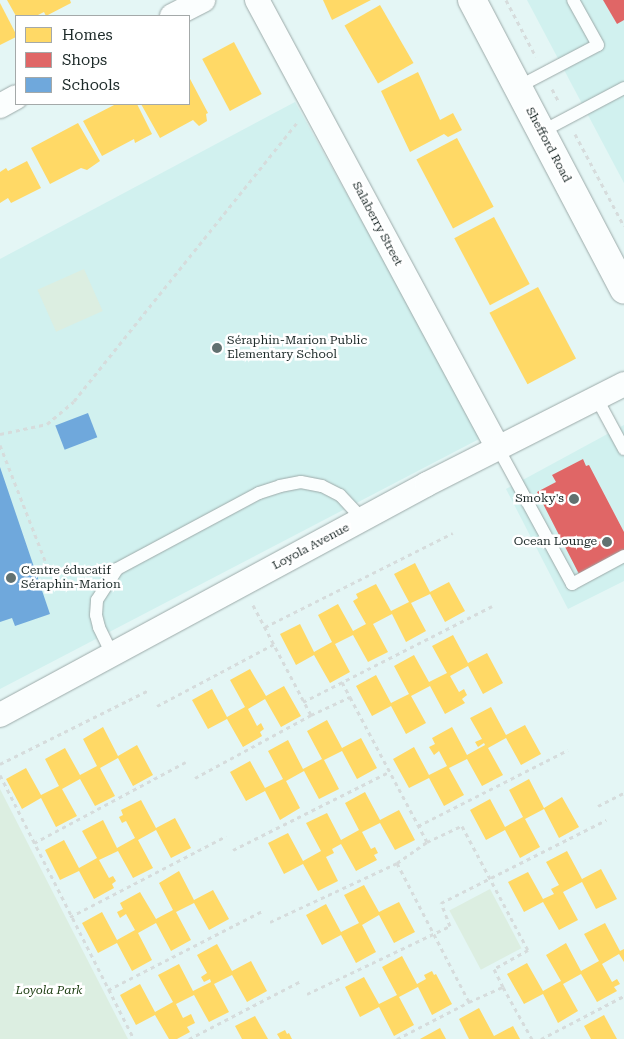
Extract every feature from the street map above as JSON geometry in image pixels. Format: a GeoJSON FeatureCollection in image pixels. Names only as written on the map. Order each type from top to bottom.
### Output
{"type":"FeatureCollection","features":[{"type":"Feature","properties":{"kind":"street"},"geometry":{"type":"LineString","coordinates":[[174,15],[203,0]]}},
{"type":"Feature","properties":{"kind":"street","name":"Salaberry Street"},"geometry":{"type":"LineString","coordinates":[[257,0],[498,448]]}},
{"type":"Feature","properties":{"kind":"street","name":"Shefford Road"},"geometry":{"type":"LineString","coordinates":[[472,0],[624,289]]}},
{"type":"Feature","properties":{"kind":"street"},"geometry":{"type":"LineString","coordinates":[[0,106],[15,98]]}},
{"type":"Feature","properties":{"kind":"street","name":"Loyola Avenue"},"geometry":{"type":"LineString","coordinates":[[0,715],[362,519],[624,384]]}},
{"type":"Feature","properties":{"kind":"lane"},"geometry":{"type":"LineString","coordinates":[[518,87],[598,45],[573,0]]}},
{"type":"Feature","properties":{"kind":"lane"},"geometry":{"type":"LineString","coordinates":[[541,132],[624,88]]}},
{"type":"Feature","properties":{"kind":"lane"},"geometry":{"type":"LineString","coordinates":[[597,399],[624,449]]}},
{"type":"Feature","properties":{"kind":"lane"},"geometry":{"type":"LineString","coordinates":[[498,448],[572,584],[624,556]]}},
{"type":"Feature","properties":{"kind":"lane"},"geometry":{"type":"LineString","coordinates":[[112,654],[99,627],[97,600],[116,569],[259,493],[280,486],[301,482],[322,486],[340,494],[362,519]]}},
{"type":"Feature","properties":{"kind":"path"},"geometry":{"type":"LineString","coordinates":[[0,434],[47,424],[74,401],[313,103]]}},
{"type":"Feature","properties":{"kind":"path"},"geometry":{"type":"LineString","coordinates":[[0,445],[48,571]]}},
{"type":"Feature","properties":{"kind":"path"},"geometry":{"type":"LineString","coordinates":[[265,626],[452,532]]}},
{"type":"Feature","properties":{"kind":"path"},"geometry":{"type":"LineString","coordinates":[[242,584],[311,715]]}},
{"type":"Feature","properties":{"kind":"path"},"geometry":{"type":"LineString","coordinates":[[303,702],[492,606]]}},
{"type":"Feature","properties":{"kind":"path"},"geometry":{"type":"LineString","coordinates":[[157,706],[274,644]]}},
{"type":"Feature","properties":{"kind":"path"},"geometry":{"type":"LineString","coordinates":[[342,682],[427,842]]}},
{"type":"Feature","properties":{"kind":"path"},"geometry":{"type":"LineString","coordinates":[[0,764],[149,690]]}},
{"type":"Feature","properties":{"kind":"path"},"geometry":{"type":"LineString","coordinates":[[195,778],[311,715],[350,697]]}},
{"type":"Feature","properties":{"kind":"path"},"geometry":{"type":"LineString","coordinates":[[418,826],[568,750]]}},
{"type":"Feature","properties":{"kind":"path"},"geometry":{"type":"LineString","coordinates":[[34,843],[186,762]]}},
{"type":"Feature","properties":{"kind":"path"},"geometry":{"type":"LineString","coordinates":[[233,850],[389,772]]}},
{"type":"Feature","properties":{"kind":"path"},"geometry":{"type":"LineString","coordinates":[[0,774],[70,917],[134,1039]]}},
{"type":"Feature","properties":{"kind":"path"},"geometry":{"type":"LineString","coordinates":[[598,806],[624,793]]}},
{"type":"Feature","properties":{"kind":"path"},"geometry":{"type":"LineString","coordinates":[[307,994],[450,926],[441,903],[606,820]]}},
{"type":"Feature","properties":{"kind":"path"},"geometry":{"type":"LineString","coordinates":[[270,922],[397,863],[427,842],[462,826],[528,950],[494,969],[532,1039]]}},
{"type":"Feature","properties":{"kind":"path"},"geometry":{"type":"LineString","coordinates":[[70,917],[226,836]]}},
{"type":"Feature","properties":{"kind":"path"},"geometry":{"type":"LineString","coordinates":[[397,863],[469,1002]]}},
{"type":"Feature","properties":{"kind":"path"},"geometry":{"type":"LineString","coordinates":[[108,990],[264,910]]}},
{"type":"Feature","properties":{"kind":"path"},"geometry":{"type":"LineString","coordinates":[[189,1039],[301,981]]}},
{"type":"Feature","properties":{"kind":"path"},"geometry":{"type":"LineString","coordinates":[[398,1039],[469,1002],[503,987]]}},
{"type":"Feature","properties":{"kind":"path"},"geometry":{"type":"LineString","coordinates":[[540,1039],[624,996]]}},
{"type":"Feature","properties":{"kind":"shaded area"},"geometry":{"type":"Polygon","coordinates":[[[527,0],[624,0],[624,183],[527,0]]]}},
{"type":"Feature","properties":{"kind":"shaded area","name":"Séraphin-Marion Public Elementary School"},"geometry":{"type":"Polygon","coordinates":[[[295,102],[483,437],[0,689],[0,259],[295,102]]]}},
{"type":"Feature","properties":{"kind":"shaded area"},"geometry":{"type":"Polygon","coordinates":[[[624,425],[624,581],[568,609],[506,489],[624,425]]]}},
{"type":"Feature","properties":{"kind":"green space"},"geometry":{"type":"Polygon","coordinates":[[[84,269],[103,311],[56,332],[37,290],[84,269]]]}},
{"type":"Feature","properties":{"kind":"green space","name":"Loyola Park"},"geometry":{"type":"Polygon","coordinates":[[[0,789],[128,1039],[0,1039],[0,789]]]}},
{"type":"Feature","properties":{"kind":"green space"},"geometry":{"type":"Polygon","coordinates":[[[490,889],[521,948],[481,970],[449,911],[490,889]]]}},
{"type":"Feature","properties":{"kind":"building: Homes"},"geometry":{"type":"Polygon","coordinates":[[[7,0],[70,0],[71,3],[48,15],[44,12],[38,15],[15,15],[7,0]]]}},
{"type":"Feature","properties":{"kind":"building: Homes"},"geometry":{"type":"Polygon","coordinates":[[[323,0],[371,0],[332,20],[323,0]]]}},
{"type":"Feature","properties":{"kind":"building: Homes"},"geometry":{"type":"Polygon","coordinates":[[[0,3],[15,32],[15,38],[0,45],[0,3]]]}},
{"type":"Feature","properties":{"kind":"building: Homes"},"geometry":{"type":"Polygon","coordinates":[[[380,5],[414,63],[378,84],[344,26],[380,5]]]}},
{"type":"Feature","properties":{"kind":"building: Homes"},"geometry":{"type":"Polygon","coordinates":[[[234,42],[262,94],[230,111],[202,59],[234,42]]]}},
{"type":"Feature","properties":{"kind":"building: Homes"},"geometry":{"type":"Polygon","coordinates":[[[418,72],[440,120],[453,113],[462,130],[448,137],[444,134],[410,152],[381,91],[418,72]]]}},
{"type":"Feature","properties":{"kind":"building: Homes"},"geometry":{"type":"Polygon","coordinates":[[[190,79],[208,113],[206,114],[207,121],[199,126],[193,120],[160,138],[142,105],[190,105],[190,79]]]}},
{"type":"Feature","properties":{"kind":"building: Homes"},"geometry":{"type":"Polygon","coordinates":[[[114,105],[138,105],[152,134],[135,143],[134,139],[102,156],[83,121],[114,105]]]}},
{"type":"Feature","properties":{"kind":"building: Homes"},"geometry":{"type":"Polygon","coordinates":[[[78,123],[100,161],[87,170],[81,168],[50,184],[31,148],[78,123]]]}},
{"type":"Feature","properties":{"kind":"building: Homes"},"geometry":{"type":"Polygon","coordinates":[[[457,138],[494,207],[453,228],[416,160],[457,138]]]}},
{"type":"Feature","properties":{"kind":"building: Homes"},"geometry":{"type":"Polygon","coordinates":[[[27,161],[41,188],[11,203],[8,198],[0,203],[0,172],[6,168],[8,171],[27,161]]]}},
{"type":"Feature","properties":{"kind":"building: Homes"},"geometry":{"type":"Polygon","coordinates":[[[494,217],[530,284],[490,305],[454,238],[494,217]]]}},
{"type":"Feature","properties":{"kind":"building: Homes"},"geometry":{"type":"Polygon","coordinates":[[[538,287],[576,359],[527,384],[489,313],[538,287]]]}},
{"type":"Feature","properties":{"kind":"building: Homes"},"geometry":{"type":"Polygon","coordinates":[[[415,563],[430,592],[449,582],[465,611],[445,622],[430,594],[411,603],[426,631],[406,642],[392,614],[373,624],[388,652],[368,662],[353,635],[335,644],[350,672],[330,683],[314,655],[296,665],[280,634],[300,624],[314,652],[332,642],[318,615],[338,604],[353,631],[366,624],[353,601],[358,598],[356,594],[376,584],[391,611],[409,602],[394,574],[415,563]]]}},
{"type":"Feature","properties":{"kind":"building: Homes"},"geometry":{"type":"Polygon","coordinates":[[[453,635],[468,663],[487,653],[503,683],[483,694],[468,666],[450,676],[459,692],[464,689],[467,695],[462,699],[465,703],[445,714],[430,686],[411,696],[426,723],[406,734],[391,706],[372,716],[356,686],[376,675],[391,703],[409,694],[394,666],[414,655],[429,682],[447,673],[432,646],[453,635]]]}},
{"type":"Feature","properties":{"kind":"building: Homes"},"geometry":{"type":"Polygon","coordinates":[[[250,669],[266,696],[284,686],[301,716],[281,727],[265,699],[248,709],[257,726],[261,723],[264,729],[260,732],[262,736],[243,747],[227,719],[208,729],[192,700],[212,689],[227,717],[245,707],[230,680],[250,669]]]}},
{"type":"Feature","properties":{"kind":"building: Homes"},"geometry":{"type":"Polygon","coordinates":[[[491,707],[506,735],[525,725],[541,754],[521,765],[506,738],[488,748],[503,775],[482,786],[467,759],[449,768],[464,795],[444,806],[429,778],[409,788],[393,759],[414,747],[429,775],[447,766],[439,751],[434,755],[429,747],[435,744],[432,738],[452,727],[467,755],[485,745],[484,743],[478,747],[475,742],[482,739],[470,718],[491,707]]]}},
{"type":"Feature","properties":{"kind":"building: Homes"},"geometry":{"type":"Polygon","coordinates":[[[327,720],[342,748],[361,738],[377,768],[357,779],[342,751],[324,760],[339,789],[319,799],[304,771],[286,781],[300,808],[280,820],[265,791],[246,801],[230,772],[250,761],[265,788],[283,779],[268,751],[288,740],[303,769],[322,759],[307,731],[327,720]]]}},
{"type":"Feature","properties":{"kind":"building: Homes"},"geometry":{"type":"Polygon","coordinates":[[[103,727],[118,756],[137,745],[153,775],[133,786],[118,758],[100,768],[115,796],[95,806],[80,779],[62,789],[77,816],[56,827],[41,798],[22,809],[6,779],[26,768],[41,795],[59,786],[45,759],[65,748],[80,775],[97,766],[83,739],[103,727]]]}},
{"type":"Feature","properties":{"kind":"building: Homes"},"geometry":{"type":"Polygon","coordinates":[[[529,779],[544,808],[562,797],[579,827],[559,838],[544,809],[525,819],[540,847],[520,858],[505,830],[486,840],[470,810],[490,799],[505,827],[523,817],[509,790],[529,779]]]}},
{"type":"Feature","properties":{"kind":"building: Homes"},"geometry":{"type":"Polygon","coordinates":[[[365,792],[380,820],[399,810],[415,840],[395,850],[380,823],[362,832],[371,849],[375,847],[378,853],[374,855],[377,860],[356,871],[341,844],[332,849],[334,853],[326,857],[338,881],[318,891],[303,864],[284,874],[268,843],[288,833],[303,861],[321,851],[306,823],[327,813],[341,840],[359,830],[345,803],[365,792]]]}},
{"type":"Feature","properties":{"kind":"building: Homes"},"geometry":{"type":"Polygon","coordinates":[[[141,800],[156,828],[175,818],[191,848],[171,858],[156,830],[138,840],[153,868],[133,878],[118,851],[99,860],[109,878],[113,876],[116,881],[112,884],[114,888],[94,899],[79,871],[60,880],[45,850],[64,840],[79,868],[97,858],[82,831],[103,820],[117,848],[135,838],[126,821],[122,823],[119,817],[123,815],[121,810],[141,800]]]}},
{"type":"Feature","properties":{"kind":"building: Homes"},"geometry":{"type":"Polygon","coordinates":[[[567,851],[582,879],[601,869],[617,899],[596,909],[582,882],[563,892],[578,920],[559,930],[543,902],[524,912],[508,882],[528,872],[543,899],[554,894],[551,889],[559,885],[546,862],[567,851]]]}},
{"type":"Feature","properties":{"kind":"building: Homes"},"geometry":{"type":"Polygon","coordinates":[[[179,871],[194,900],[213,890],[229,919],[209,930],[194,903],[176,912],[191,940],[171,951],[156,923],[138,933],[152,960],[132,971],[117,943],[98,953],[82,923],[102,912],[117,940],[135,930],[126,914],[120,918],[117,912],[123,909],[120,903],[140,892],[156,919],[173,910],[159,883],[179,871]]]}},
{"type":"Feature","properties":{"kind":"building: Homes"},"geometry":{"type":"Polygon","coordinates":[[[364,885],[379,912],[399,902],[415,932],[394,943],[379,915],[362,925],[376,952],[356,963],[341,935],[322,945],[306,915],[326,904],[341,932],[359,923],[344,895],[364,885]]]}},
{"type":"Feature","properties":{"kind":"building: Homes"},"geometry":{"type":"Polygon","coordinates":[[[605,923],[620,951],[624,949],[624,962],[619,954],[602,964],[612,982],[617,979],[620,984],[614,987],[617,991],[597,1002],[581,974],[563,984],[578,1011],[558,1023],[543,994],[524,1004],[507,974],[527,963],[543,991],[561,981],[546,955],[566,943],[581,971],[599,961],[584,934],[605,923]]]}},
{"type":"Feature","properties":{"kind":"building: Homes"},"geometry":{"type":"Polygon","coordinates":[[[217,944],[232,971],[251,961],[267,991],[247,1002],[232,975],[214,984],[229,1012],[209,1022],[194,995],[176,1004],[183,1018],[191,1014],[195,1023],[187,1027],[190,1032],[177,1039],[169,1039],[155,1015],[136,1025],[120,995],[140,984],[155,1012],[173,1002],[158,975],[179,964],[193,991],[211,982],[210,979],[204,982],[201,977],[207,973],[197,955],[217,944]]]}},
{"type":"Feature","properties":{"kind":"building: Homes"},"geometry":{"type":"Polygon","coordinates":[[[402,956],[417,984],[426,979],[424,975],[432,971],[434,975],[436,974],[452,1004],[432,1015],[418,987],[399,997],[414,1025],[394,1036],[379,1007],[360,1017],[345,987],[364,977],[379,1004],[397,995],[382,967],[402,956]]]}},
{"type":"Feature","properties":{"kind":"building: Homes"},"geometry":{"type":"Polygon","coordinates":[[[479,1008],[494,1036],[513,1026],[520,1039],[469,1039],[459,1019],[479,1008]]]}},
{"type":"Feature","properties":{"kind":"building: Homes"},"geometry":{"type":"Polygon","coordinates":[[[604,1015],[617,1039],[591,1039],[584,1026],[604,1015]]]}},
{"type":"Feature","properties":{"kind":"building: Homes"},"geometry":{"type":"Polygon","coordinates":[[[255,1016],[268,1039],[242,1039],[235,1026],[255,1016]]]}},
{"type":"Feature","properties":{"kind":"building: Homes"},"geometry":{"type":"Polygon","coordinates":[[[440,1028],[446,1039],[420,1039],[440,1028]]]}},
{"type":"Feature","properties":{"kind":"building: Homes"},"geometry":{"type":"Polygon","coordinates":[[[285,1030],[292,1039],[280,1039],[277,1034],[285,1030]]]}},
{"type":"Feature","properties":{"kind":"building: Shops"},"geometry":{"type":"Polygon","coordinates":[[[603,0],[624,0],[624,20],[617,24],[603,0]]]}},
{"type":"Feature","properties":{"kind":"building: Shops"},"geometry":{"type":"Polygon","coordinates":[[[583,459],[586,466],[589,465],[624,532],[624,551],[579,574],[537,492],[556,482],[552,475],[583,459]]]}},
{"type":"Feature","properties":{"kind":"building: Schools"},"geometry":{"type":"Polygon","coordinates":[[[88,413],[97,437],[65,450],[55,426],[88,413]]]}},
{"type":"Feature","properties":{"kind":"building: Schools"},"geometry":{"type":"Polygon","coordinates":[[[0,467],[50,614],[15,626],[12,618],[0,622],[0,467]]]}},
{"type":"Feature","properties":{"kind":"place","name":"Séraphin-Marion Public Elementary School"},"geometry":{"type":"Point","coordinates":[217,348]}},
{"type":"Feature","properties":{"kind":"place","name":"Smoky's"},"geometry":{"type":"Point","coordinates":[574,499]}},
{"type":"Feature","properties":{"kind":"place","name":"Ocean Lounge"},"geometry":{"type":"Point","coordinates":[607,542]}},
{"type":"Feature","properties":{"kind":"place","name":"Centre éducatif Séraphin-Marion"},"geometry":{"type":"Point","coordinates":[11,578]}}]}
